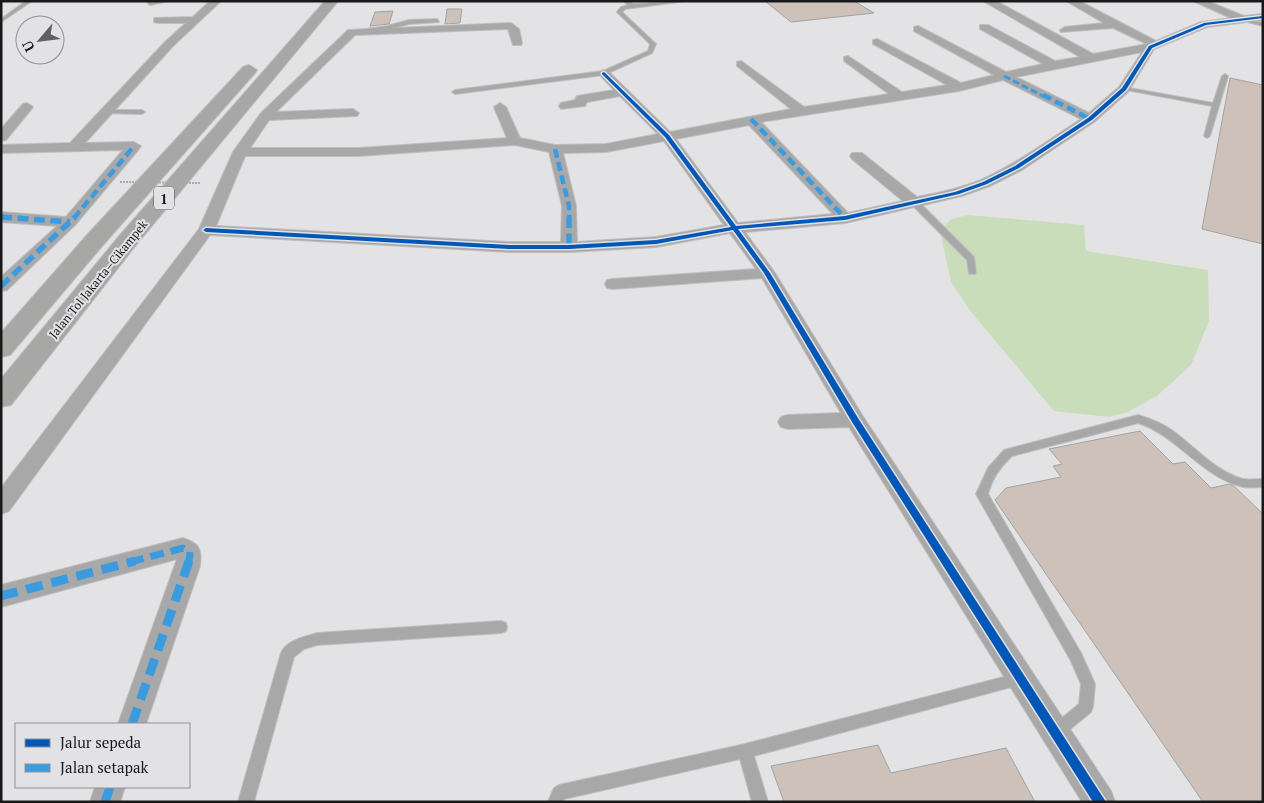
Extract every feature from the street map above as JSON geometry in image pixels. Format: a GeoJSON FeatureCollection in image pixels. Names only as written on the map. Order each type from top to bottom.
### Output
{"type":"FeatureCollection","features":[{"type":"Feature","properties":{"kind":"highway","name":"Jalan Tol Jakarta–Cikampek"},"geometry":{"type":"LineString","coordinates":[[1,349],[95,240],[312,1]]}},
{"type":"Feature","properties":{"kind":"highway","name":"Jalan Tol Jakarta–Cikampek"},"geometry":{"type":"LineString","coordinates":[[1,398],[128,240],[332,1]]}},
{"type":"Feature","properties":{"kind":"street"},"geometry":{"type":"LineString","coordinates":[[149,4],[164,1]]}},
{"type":"Feature","properties":{"kind":"street"},"geometry":{"type":"LineString","coordinates":[[75,146],[104,112],[169,44],[216,1]]}},
{"type":"Feature","properties":{"kind":"street"},"geometry":{"type":"LineString","coordinates":[[988,1],[1091,58]]}},
{"type":"Feature","properties":{"kind":"street"},"geometry":{"type":"LineString","coordinates":[[1071,1],[1153,46]]}},
{"type":"Feature","properties":{"kind":"street"},"geometry":{"type":"LineString","coordinates":[[1198,1],[1242,19]]}},
{"type":"Feature","properties":{"kind":"street"},"geometry":{"type":"LineString","coordinates":[[240,152],[359,152],[515,141],[555,149],[606,148],[751,119],[959,87],[1053,65],[1153,46],[1205,24],[1263,17]]}},
{"type":"Feature","properties":{"kind":"street"},"geometry":{"type":"LineString","coordinates":[[158,20],[195,20]]}},
{"type":"Feature","properties":{"kind":"street"},"geometry":{"type":"LineString","coordinates":[[1065,30],[1090,30],[1115,25]]}},
{"type":"Feature","properties":{"kind":"street"},"geometry":{"type":"LineString","coordinates":[[1,505],[206,230],[240,152],[265,116],[352,32],[511,26],[514,29],[517,43]]}},
{"type":"Feature","properties":{"kind":"street"},"geometry":{"type":"LineString","coordinates":[[984,27],[1053,65]]}},
{"type":"Feature","properties":{"kind":"street"},"geometry":{"type":"LineString","coordinates":[[918,28],[1004,76],[1090,119]]}},
{"type":"Feature","properties":{"kind":"street"},"geometry":{"type":"LineString","coordinates":[[877,42],[959,87]]}},
{"type":"Feature","properties":{"kind":"street"},"geometry":{"type":"LineString","coordinates":[[154,43],[169,44]]}},
{"type":"Feature","properties":{"kind":"street"},"geometry":{"type":"LineString","coordinates":[[206,230],[509,247],[569,247],[656,242],[735,228],[845,218],[957,193],[985,183],[1053,146],[1090,119],[1124,89],[1153,46]]}},
{"type":"Feature","properties":{"kind":"street"},"geometry":{"type":"LineString","coordinates":[[848,59],[900,96]]}},
{"type":"Feature","properties":{"kind":"street"},"geometry":{"type":"LineString","coordinates":[[741,64],[801,111]]}},
{"type":"Feature","properties":{"kind":"street"},"geometry":{"type":"LineString","coordinates":[[604,73],[620,92],[668,136],[767,273],[855,420],[1023,679],[1100,802]]}},
{"type":"Feature","properties":{"kind":"street"},"geometry":{"type":"LineString","coordinates":[[565,106],[579,104],[581,99],[620,92]]}},
{"type":"Feature","properties":{"kind":"street"},"geometry":{"type":"LineString","coordinates":[[1,137],[28,107]]}},
{"type":"Feature","properties":{"kind":"street"},"geometry":{"type":"LineString","coordinates":[[500,107],[515,141]]}},
{"type":"Feature","properties":{"kind":"street"},"geometry":{"type":"LineString","coordinates":[[265,116],[353,113]]}},
{"type":"Feature","properties":{"kind":"street"},"geometry":{"type":"LineString","coordinates":[[751,119],[845,218]]}},
{"type":"Feature","properties":{"kind":"street"},"geometry":{"type":"LineString","coordinates":[[1,149],[134,146],[70,222],[1,286]]}},
{"type":"Feature","properties":{"kind":"street"},"geometry":{"type":"LineString","coordinates":[[555,149],[569,206],[569,247]]}},
{"type":"Feature","properties":{"kind":"street"},"geometry":{"type":"LineString","coordinates":[[857,156],[915,203]]}},
{"type":"Feature","properties":{"kind":"street"},"geometry":{"type":"LineString","coordinates":[[1,217],[70,222]]}},
{"type":"Feature","properties":{"kind":"street"},"geometry":{"type":"LineString","coordinates":[[613,284],[767,273]]}},
{"type":"Feature","properties":{"kind":"street"},"geometry":{"type":"LineString","coordinates":[[788,422],[855,420]]}},
{"type":"Feature","properties":{"kind":"street"},"geometry":{"type":"LineString","coordinates":[[1,596],[183,548],[190,552],[188,566],[132,723]]}},
{"type":"Feature","properties":{"kind":"street"},"geometry":{"type":"LineString","coordinates":[[105,802],[110,788]]}},
{"type":"Feature","properties":{"kind":"lane"},"geometry":{"type":"LineString","coordinates":[[1,21],[30,1]]}},
{"type":"Feature","properties":{"kind":"lane"},"geometry":{"type":"LineString","coordinates":[[626,1],[632,6]]}},
{"type":"Feature","properties":{"kind":"lane"},"geometry":{"type":"LineString","coordinates":[[455,92],[604,73],[650,52],[653,48],[653,44],[619,12],[623,8],[684,1]]}},
{"type":"Feature","properties":{"kind":"lane"},"geometry":{"type":"LineString","coordinates":[[1242,19],[1263,25]]}},
{"type":"Feature","properties":{"kind":"lane"},"geometry":{"type":"LineString","coordinates":[[352,32],[409,22],[437,21]]}},
{"type":"Feature","properties":{"kind":"lane"},"geometry":{"type":"LineString","coordinates":[[1207,136],[1225,76]]}},
{"type":"Feature","properties":{"kind":"lane"},"geometry":{"type":"LineString","coordinates":[[1124,89],[1215,105]]}},
{"type":"Feature","properties":{"kind":"lane"},"geometry":{"type":"LineString","coordinates":[[104,112],[142,112]]}},
{"type":"Feature","properties":{"kind":"lane"},"geometry":{"type":"LineString","coordinates":[[915,203],[940,231],[956,242],[971,259],[972,272]]}},
{"type":"Feature","properties":{"kind":"lane"},"geometry":{"type":"LineString","coordinates":[[1056,732],[1086,707],[1088,684],[1076,658],[982,494],[985,483],[997,462],[1008,454],[1138,419],[1154,425],[1224,476],[1238,482],[1263,483]]}},
{"type":"Feature","properties":{"kind":"lane"},"geometry":{"type":"LineString","coordinates":[[246,802],[288,654],[300,644],[317,638],[501,627]]}},
{"type":"Feature","properties":{"kind":"lane"},"geometry":{"type":"LineString","coordinates":[[555,802],[559,793],[745,751],[1023,679]]}},
{"type":"Feature","properties":{"kind":"lane"},"geometry":{"type":"LineString","coordinates":[[745,751],[760,802]]}},
{"type":"Feature","properties":{"kind":"path"},"geometry":{"type":"LineString","coordinates":[[120,182],[200,183]]}},
{"type":"Feature","properties":{"kind":"green space"},"geometry":{"type":"Polygon","coordinates":[[[968,215],[1084,225],[1086,251],[1208,270],[1209,321],[1191,365],[1157,396],[1128,412],[1109,417],[1054,411],[971,312],[951,282],[940,231],[951,219],[968,215]]]}},
{"type":"Feature","properties":{"kind":"building"},"geometry":{"type":"Polygon","coordinates":[[[765,1],[854,1],[874,13],[791,22],[765,1]]]}},
{"type":"Feature","properties":{"kind":"building"},"geometry":{"type":"Polygon","coordinates":[[[447,9],[462,9],[460,23],[445,24],[447,9]]]}},
{"type":"Feature","properties":{"kind":"building"},"geometry":{"type":"Polygon","coordinates":[[[393,11],[389,24],[370,26],[375,12],[393,11]]]}},
{"type":"Feature","properties":{"kind":"building"},"geometry":{"type":"Polygon","coordinates":[[[1230,78],[1263,85],[1263,244],[1202,229],[1230,78]]]}},
{"type":"Feature","properties":{"kind":"building"},"geometry":{"type":"Polygon","coordinates":[[[1140,431],[1173,464],[1185,462],[1211,488],[1230,484],[1234,486],[1263,514],[1263,802],[1203,802],[995,500],[1006,488],[1061,477],[1053,466],[1062,464],[1049,449],[1140,431]]]}},
{"type":"Feature","properties":{"kind":"building"},"geometry":{"type":"Polygon","coordinates":[[[878,745],[891,773],[1006,748],[1035,802],[784,802],[771,766],[878,745]]]}},
{"type":"Feature","properties":{"kind":"marked path"},"geometry":{"type":"LineString","coordinates":[[1004,76],[1090,119]]}},
{"type":"Feature","properties":{"kind":"marked path"},"geometry":{"type":"LineString","coordinates":[[751,119],[845,218]]}},
{"type":"Feature","properties":{"kind":"marked path"},"geometry":{"type":"LineString","coordinates":[[1,286],[70,222],[134,146]]}},
{"type":"Feature","properties":{"kind":"marked path"},"geometry":{"type":"LineString","coordinates":[[555,149],[569,206],[569,247]]}},
{"type":"Feature","properties":{"kind":"marked path"},"geometry":{"type":"LineString","coordinates":[[1,217],[70,222]]}},
{"type":"Feature","properties":{"kind":"marked path"},"geometry":{"type":"LineString","coordinates":[[1,596],[183,548],[190,552],[188,566],[132,723]]}},
{"type":"Feature","properties":{"kind":"marked path"},"geometry":{"type":"LineString","coordinates":[[105,802],[110,788]]}},
{"type":"Feature","properties":{"kind":"cycle path"},"geometry":{"type":"LineString","coordinates":[[206,230],[509,247],[569,247],[656,242],[735,228],[845,218],[957,193],[985,183],[1017,167],[1090,119],[1124,89],[1150,47],[1205,24],[1263,17]]}},
{"type":"Feature","properties":{"kind":"cycle path"},"geometry":{"type":"LineString","coordinates":[[604,73],[667,136],[767,273],[855,420],[1100,802]]}}]}
